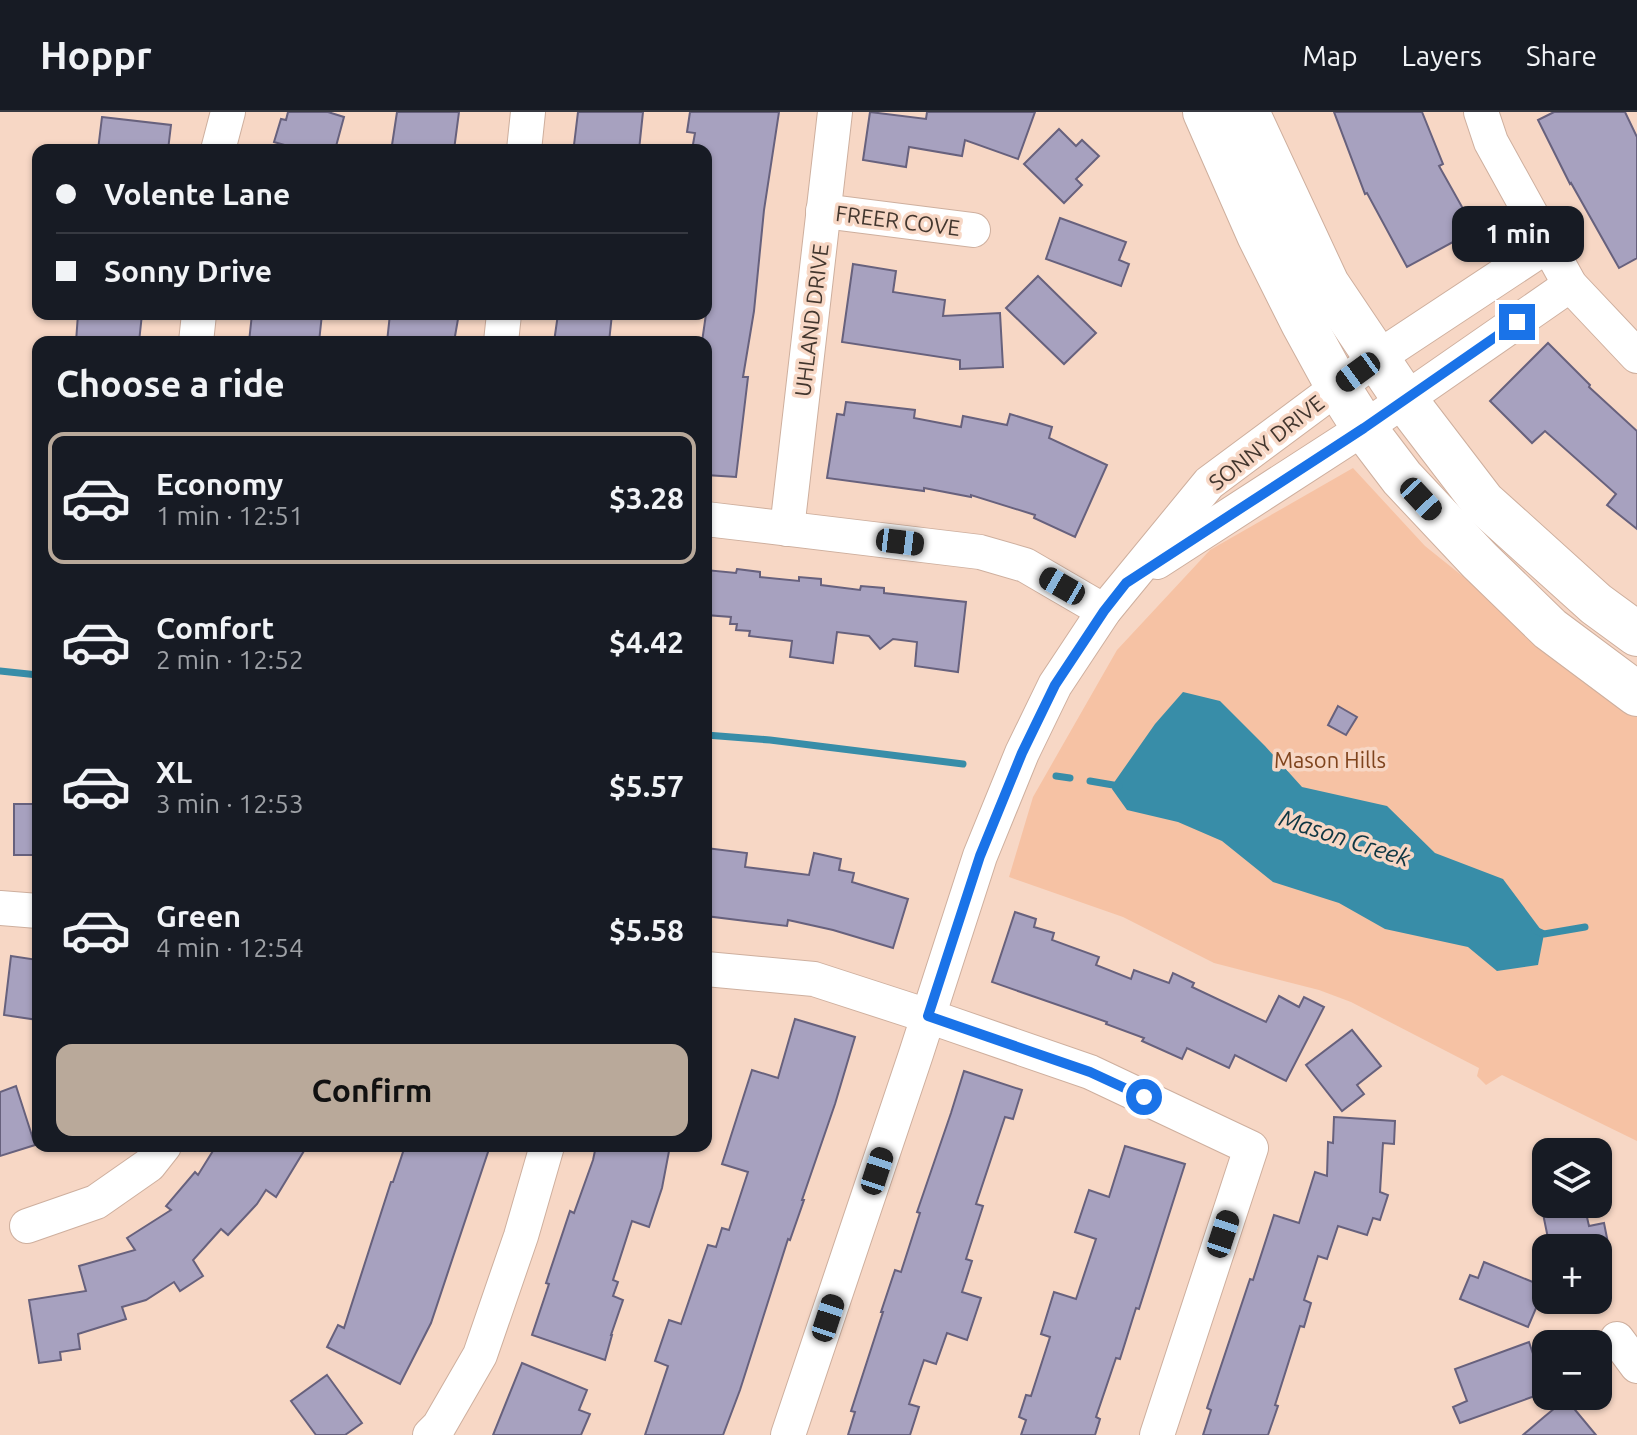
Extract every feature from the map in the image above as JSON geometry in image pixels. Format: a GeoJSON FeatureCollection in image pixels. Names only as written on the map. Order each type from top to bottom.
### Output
{"type":"FeatureCollection","features":[{"type":"Feature","properties":{"kind":"main road"},"geometry":{"type":"LineString","coordinates":[[1205,112],[1259,235],[1338,387],[1364,428],[1402,478],[1479,560],[1550,629],[1637,694]]}},
{"type":"Feature","properties":{"kind":"main road"},"geometry":{"type":"LineString","coordinates":[[1247,112],[1327,284],[1405,400],[1483,502],[1596,604],[1637,634]]}},
{"type":"Feature","properties":{"kind":"street"},"geometry":{"type":"LineString","coordinates":[[220,144],[228,112]]}},
{"type":"Feature","properties":{"kind":"street"},"geometry":{"type":"LineString","coordinates":[[525,144],[528,112]]}},
{"type":"Feature","properties":{"kind":"street","name":"UHLAND DRIVE"},"geometry":{"type":"LineString","coordinates":[[787,529],[835,112]]}},
{"type":"Feature","properties":{"kind":"street"},"geometry":{"type":"LineString","coordinates":[[1481,112],[1491,142],[1570,285],[1637,356]]}},
{"type":"Feature","properties":{"kind":"street","name":"FREER COVE"},"geometry":{"type":"LineString","coordinates":[[823,211],[973,230]]}},
{"type":"Feature","properties":{"kind":"street","name":"SONNY DRIVE"},"geometry":{"type":"LineString","coordinates":[[788,1435],[980,856],[1022,753],[1055,685],[1104,611],[1209,483],[1377,358],[1548,245]]}},
{"type":"Feature","properties":{"kind":"street","name":"SONNY DRIVE"},"geometry":{"type":"LineString","coordinates":[[1126,583],[1364,428],[1570,285]]}},
{"type":"Feature","properties":{"kind":"street"},"geometry":{"type":"LineString","coordinates":[[712,520],[980,552],[1025,565],[1104,611]]}},
{"type":"Feature","properties":{"kind":"street"},"geometry":{"type":"LineString","coordinates":[[0,908],[32,911]]}},
{"type":"Feature","properties":{"kind":"street"},"geometry":{"type":"LineString","coordinates":[[712,970],[814,979],[928,1016],[1090,1072],[1251,1148],[1157,1435]]}},
{"type":"Feature","properties":{"kind":"street"},"geometry":{"type":"LineString","coordinates":[[27,1226],[96,1202],[149,1165],[159,1152]]}},
{"type":"Feature","properties":{"kind":"street"},"geometry":{"type":"LineString","coordinates":[[430,1435],[439,1426],[480,1355],[521,1236],[545,1152]]}},
{"type":"Feature","properties":{"kind":"green space","name":"Mason Hills"},"geometry":{"type":"Polygon","coordinates":[[[1353,468],[1425,546],[1536,635],[1637,710],[1637,1141],[1502,1075],[1486,1085],[1477,1076],[1479,1068],[1351,1002],[1319,990],[1214,963],[1123,917],[1009,877],[1033,797],[1117,650],[1210,550],[1353,468]]]}},
{"type":"Feature","properties":{"kind":"water"},"geometry":{"type":"Polygon","coordinates":[[[1183,692],[1220,701],[1302,787],[1387,806],[1435,853],[1503,879],[1544,934],[1538,965],[1497,971],[1468,947],[1385,929],[1339,903],[1273,882],[1222,841],[1178,822],[1127,810],[1112,789],[1113,784],[1155,724],[1183,692]]]}},
{"type":"Feature","properties":{"kind":"building"},"geometry":{"type":"Polygon","coordinates":[[[288,112],[328,112],[344,117],[337,144],[274,142],[281,119],[286,120],[288,112]]]}},
{"type":"Feature","properties":{"kind":"building"},"geometry":{"type":"Polygon","coordinates":[[[397,112],[459,112],[455,144],[392,144],[397,112]]]}},
{"type":"Feature","properties":{"kind":"building"},"geometry":{"type":"Polygon","coordinates":[[[578,112],[643,112],[640,144],[574,144],[578,112]]]}},
{"type":"Feature","properties":{"kind":"building"},"geometry":{"type":"Polygon","coordinates":[[[690,112],[779,112],[743,377],[748,377],[736,477],[712,475],[712,336],[703,336],[705,320],[712,320],[712,144],[693,144],[695,133],[687,132],[690,112]]]}},
{"type":"Feature","properties":{"kind":"building"},"geometry":{"type":"Polygon","coordinates":[[[870,112],[926,119],[927,112],[1035,112],[1018,159],[965,140],[962,156],[909,147],[906,167],[863,160],[870,112]]]}},
{"type":"Feature","properties":{"kind":"building"},"geometry":{"type":"Polygon","coordinates":[[[1334,112],[1422,112],[1443,164],[1439,166],[1475,230],[1407,267],[1365,194],[1334,112]]]}},
{"type":"Feature","properties":{"kind":"building"},"geometry":{"type":"Polygon","coordinates":[[[1554,112],[1625,112],[1637,137],[1637,258],[1619,268],[1570,184],[1538,120],[1554,112]]]}},
{"type":"Feature","properties":{"kind":"building"},"geometry":{"type":"Polygon","coordinates":[[[102,117],[171,125],[169,144],[99,144],[102,117]]]}},
{"type":"Feature","properties":{"kind":"building"},"geometry":{"type":"Polygon","coordinates":[[[1059,129],[1076,146],[1082,140],[1099,156],[1076,179],[1082,185],[1064,203],[1024,164],[1059,129]]]}},
{"type":"Feature","properties":{"kind":"building"},"geometry":{"type":"Polygon","coordinates":[[[1060,218],[1126,242],[1119,260],[1129,264],[1121,286],[1046,259],[1060,218]]]}},
{"type":"Feature","properties":{"kind":"building"},"geometry":{"type":"Polygon","coordinates":[[[853,264],[896,271],[893,292],[945,300],[943,316],[1000,313],[1003,367],[960,369],[960,360],[842,342],[853,264]]]}},
{"type":"Feature","properties":{"kind":"building"},"geometry":{"type":"Polygon","coordinates":[[[1038,276],[1096,333],[1064,364],[1006,308],[1038,276]]]}},
{"type":"Feature","properties":{"kind":"building"},"geometry":{"type":"Polygon","coordinates":[[[78,320],[141,320],[140,336],[76,336],[78,320]]]}},
{"type":"Feature","properties":{"kind":"building"},"geometry":{"type":"Polygon","coordinates":[[[251,320],[321,320],[320,336],[250,336],[251,320]]]}},
{"type":"Feature","properties":{"kind":"building"},"geometry":{"type":"Polygon","coordinates":[[[389,320],[458,320],[455,336],[388,336],[389,320]]]}},
{"type":"Feature","properties":{"kind":"building"},"geometry":{"type":"Polygon","coordinates":[[[557,320],[611,320],[610,336],[555,336],[557,320]]]}},
{"type":"Feature","properties":{"kind":"building"},"geometry":{"type":"Polygon","coordinates":[[[1548,343],[1589,387],[1637,431],[1637,529],[1607,505],[1616,494],[1545,431],[1532,443],[1490,401],[1548,343]]]}},
{"type":"Feature","properties":{"kind":"building"},"geometry":{"type":"Polygon","coordinates":[[[846,402],[915,410],[914,418],[961,427],[963,416],[1007,425],[1010,414],[1052,427],[1049,438],[1107,465],[1075,537],[1034,518],[1035,515],[971,495],[827,478],[837,414],[844,415],[846,402]]]}},
{"type":"Feature","properties":{"kind":"building"},"geometry":{"type":"Polygon","coordinates":[[[737,569],[760,572],[760,577],[799,581],[799,577],[821,579],[821,585],[860,590],[861,586],[884,588],[884,593],[966,602],[958,672],[915,666],[917,642],[893,639],[880,649],[869,636],[837,632],[833,663],[790,657],[792,641],[749,636],[750,631],[736,630],[737,624],[730,624],[731,617],[712,615],[712,571],[736,573],[737,569]]]}},
{"type":"Feature","properties":{"kind":"building"},"geometry":{"type":"Polygon","coordinates":[[[1338,706],[1357,717],[1346,735],[1328,725],[1338,706]]]}},
{"type":"Feature","properties":{"kind":"building"},"geometry":{"type":"Polygon","coordinates":[[[14,804],[32,804],[32,855],[14,855],[14,804]]]}},
{"type":"Feature","properties":{"kind":"building"},"geometry":{"type":"Polygon","coordinates":[[[712,849],[747,853],[745,867],[809,875],[814,853],[841,859],[839,870],[854,873],[852,882],[908,899],[893,948],[788,920],[787,926],[712,917],[712,849]]]}},
{"type":"Feature","properties":{"kind":"building"},"geometry":{"type":"Polygon","coordinates":[[[1015,912],[1036,919],[1034,927],[1054,933],[1052,940],[1099,957],[1096,965],[1131,979],[1134,970],[1169,983],[1173,973],[1194,983],[1192,987],[1266,1022],[1279,996],[1299,1007],[1304,997],[1324,1007],[1286,1081],[1235,1055],[1229,1068],[1187,1048],[1182,1059],[1107,1022],[992,982],[1015,912]]]}},
{"type":"Feature","properties":{"kind":"building"},"geometry":{"type":"Polygon","coordinates":[[[11,956],[32,959],[32,1019],[4,1015],[11,956]]]}},
{"type":"Feature","properties":{"kind":"building"},"geometry":{"type":"Polygon","coordinates":[[[795,1019],[855,1037],[740,1390],[723,1435],[645,1435],[668,1366],[655,1361],[669,1320],[681,1324],[708,1245],[716,1247],[722,1228],[729,1230],[748,1172],[722,1164],[752,1070],[778,1078],[795,1019]]]}},
{"type":"Feature","properties":{"kind":"building"},"geometry":{"type":"Polygon","coordinates":[[[1352,1030],[1381,1066],[1357,1085],[1364,1094],[1342,1111],[1306,1065],[1352,1030]]]}},
{"type":"Feature","properties":{"kind":"building"},"geometry":{"type":"Polygon","coordinates":[[[964,1071],[1022,1090],[1013,1119],[1005,1117],[976,1204],[983,1206],[966,1259],[972,1261],[962,1292],[981,1298],[967,1340],[947,1333],[936,1364],[924,1360],[909,1404],[919,1407],[910,1435],[848,1435],[855,1412],[851,1411],[881,1312],[895,1270],[901,1272],[920,1213],[917,1212],[964,1071]]]}},
{"type":"Feature","properties":{"kind":"building"},"geometry":{"type":"Polygon","coordinates":[[[16,1086],[32,1136],[32,1146],[0,1156],[0,1092],[16,1086]]]}},
{"type":"Feature","properties":{"kind":"building"},"geometry":{"type":"Polygon","coordinates":[[[1334,1117],[1395,1121],[1394,1144],[1383,1143],[1380,1192],[1388,1195],[1380,1220],[1373,1218],[1367,1235],[1338,1226],[1327,1259],[1318,1256],[1304,1300],[1311,1303],[1304,1327],[1300,1326],[1268,1435],[1203,1435],[1211,1410],[1207,1408],[1274,1215],[1299,1223],[1315,1172],[1327,1176],[1328,1142],[1333,1143],[1334,1117]]]}},
{"type":"Feature","properties":{"kind":"building"},"geometry":{"type":"Polygon","coordinates":[[[1125,1146],[1185,1164],[1139,1309],[1136,1308],[1120,1359],[1116,1358],[1096,1417],[1100,1419],[1095,1435],[1021,1435],[1026,1420],[1019,1417],[1026,1395],[1031,1396],[1050,1337],[1041,1334],[1054,1292],[1076,1299],[1096,1239],[1075,1232],[1089,1190],[1109,1197],[1125,1146]]]}},
{"type":"Feature","properties":{"kind":"building"},"geometry":{"type":"Polygon","coordinates":[[[212,1152],[303,1152],[276,1197],[266,1190],[228,1235],[221,1229],[193,1260],[203,1276],[180,1291],[174,1282],[146,1300],[122,1307],[126,1319],[78,1334],[80,1349],[60,1352],[61,1360],[39,1363],[29,1300],[86,1291],[79,1266],[135,1250],[127,1238],[171,1210],[166,1206],[195,1172],[198,1175],[212,1152]]]}},
{"type":"Feature","properties":{"kind":"building"},"geometry":{"type":"Polygon","coordinates":[[[403,1152],[488,1152],[431,1323],[400,1384],[327,1347],[338,1325],[344,1328],[403,1152]]]}},
{"type":"Feature","properties":{"kind":"building"},"geometry":{"type":"Polygon","coordinates":[[[595,1152],[669,1152],[662,1188],[649,1227],[632,1221],[613,1280],[618,1282],[613,1296],[623,1300],[605,1360],[532,1335],[570,1211],[574,1213],[595,1152]]]}},
{"type":"Feature","properties":{"kind":"building"},"geometry":{"type":"Polygon","coordinates":[[[1544,1218],[1587,1218],[1589,1226],[1604,1223],[1606,1234],[1547,1234],[1544,1218]]]}},
{"type":"Feature","properties":{"kind":"building"},"geometry":{"type":"Polygon","coordinates":[[[1484,1262],[1532,1282],[1534,1314],[1528,1327],[1460,1299],[1470,1275],[1478,1278],[1484,1262]]]}},
{"type":"Feature","properties":{"kind":"building"},"geometry":{"type":"Polygon","coordinates":[[[1529,1342],[1532,1351],[1532,1397],[1460,1423],[1453,1407],[1467,1401],[1455,1369],[1529,1342]]]}},
{"type":"Feature","properties":{"kind":"building"},"geometry":{"type":"Polygon","coordinates":[[[522,1363],[587,1390],[579,1410],[590,1414],[581,1435],[493,1435],[522,1363]]]}},
{"type":"Feature","properties":{"kind":"building"},"geometry":{"type":"Polygon","coordinates":[[[327,1375],[362,1423],[345,1435],[316,1435],[291,1401],[327,1375]]]}},
{"type":"Feature","properties":{"kind":"building"},"geometry":{"type":"Polygon","coordinates":[[[1553,1410],[1575,1410],[1596,1435],[1523,1435],[1553,1410]]]}},
{"type":"Feature","properties":{"kind":"waterway","name":"Mason Creek"},"geometry":{"type":"LineString","coordinates":[[0,671],[32,674]]}},
{"type":"Feature","properties":{"kind":"waterway","name":"Mason Creek"},"geometry":{"type":"LineString","coordinates":[[712,735],[963,764]]}},
{"type":"Feature","properties":{"kind":"waterway","name":"Mason Creek"},"geometry":{"type":"LineString","coordinates":[[1056,776],[1070,778]]}},
{"type":"Feature","properties":{"kind":"waterway","name":"Mason Creek"},"geometry":{"type":"LineString","coordinates":[[1090,781],[1119,786]]}},
{"type":"Feature","properties":{"kind":"waterway","name":"Mason Creek"},"geometry":{"type":"LineString","coordinates":[[1535,930],[1544,934],[1585,927]]}},
{"type":"Feature","properties":{"kind":"route"},"geometry":{"type":"LineString","coordinates":[[1144,1097],[1090,1072],[928,1016],[980,856],[1022,753],[1055,685],[1126,583],[1364,428],[1517,322]]}}]}
